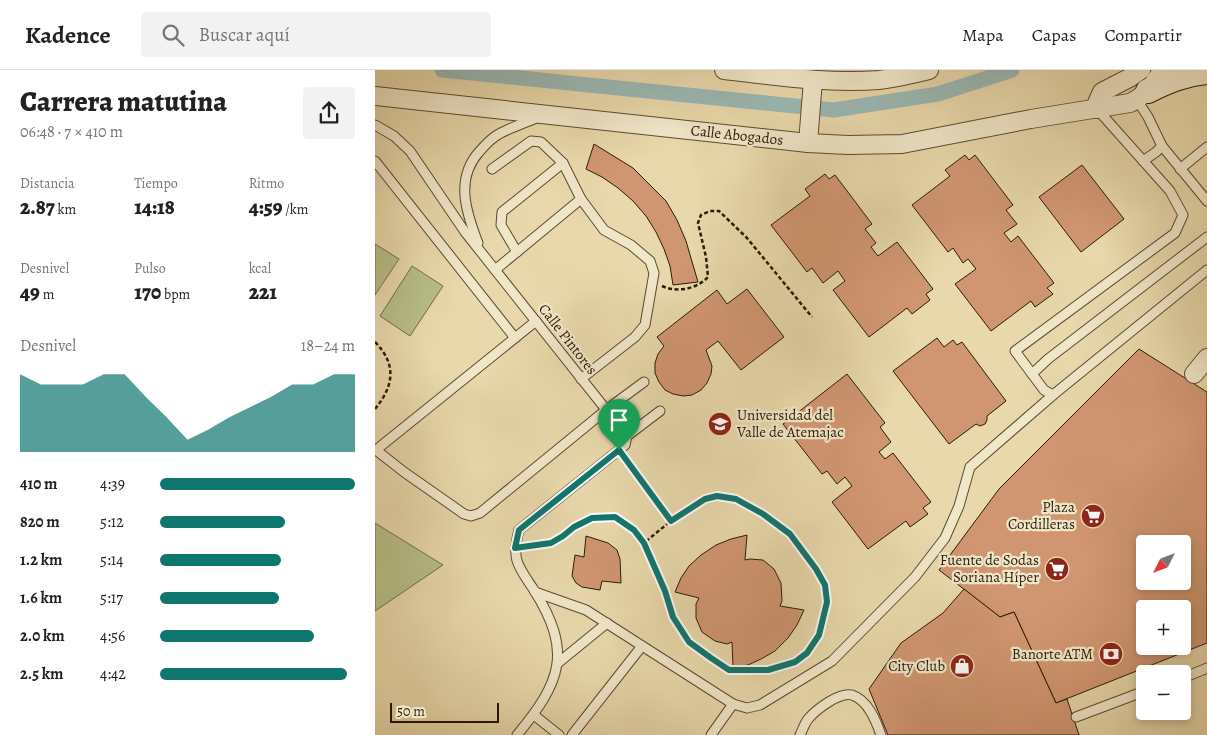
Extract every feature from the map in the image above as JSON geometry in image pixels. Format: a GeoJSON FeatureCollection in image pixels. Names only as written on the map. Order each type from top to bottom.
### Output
{"type":"FeatureCollection","features":[{"type":"Feature","properties":{"kind":"street"},"geometry":{"type":"LineString","coordinates":[[724,70],[812,87],[881,80],[929,70]]}},
{"type":"Feature","properties":{"kind":"street"},"geometry":{"type":"LineString","coordinates":[[1142,87],[1161,70]]}},
{"type":"Feature","properties":{"kind":"street"},"geometry":{"type":"LineString","coordinates":[[1142,87],[1207,72]]}},
{"type":"Feature","properties":{"kind":"street"},"geometry":{"type":"LineString","coordinates":[[1097,109],[1099,97],[1108,87],[1131,77],[1142,87]]}},
{"type":"Feature","properties":{"kind":"street"},"geometry":{"type":"LineString","coordinates":[[808,136],[812,87]]}},
{"type":"Feature","properties":{"kind":"street","name":"Calle Abogados"},"geometry":{"type":"LineString","coordinates":[[375,96],[545,114],[808,136],[848,145],[902,144],[1031,118],[1121,106],[1142,87]]}},
{"type":"Feature","properties":{"kind":"street"},"geometry":{"type":"LineString","coordinates":[[1193,374],[1207,358]]}},
{"type":"Feature","properties":{"kind":"lane"},"geometry":{"type":"LineString","coordinates":[[1142,87],[1148,117],[1162,146],[1207,201]]}},
{"type":"Feature","properties":{"kind":"lane"},"geometry":{"type":"LineString","coordinates":[[1053,395],[1045,390],[1015,351],[1175,233],[1183,215],[1170,191],[1097,109]]}},
{"type":"Feature","properties":{"kind":"lane","name":"Calle Pintores"},"geometry":{"type":"LineString","coordinates":[[481,252],[465,208],[465,179],[473,158],[486,143],[499,134],[545,114]]}},
{"type":"Feature","properties":{"kind":"lane","name":"Calle Pintores"},"geometry":{"type":"LineString","coordinates":[[375,125],[395,136],[410,151],[465,232],[607,410],[624,444]]}},
{"type":"Feature","properties":{"kind":"lane"},"geometry":{"type":"LineString","coordinates":[[492,169],[531,141],[541,142],[563,163],[581,199],[604,230],[631,245],[650,260],[654,273],[645,325],[635,337],[581,379]]}},
{"type":"Feature","properties":{"kind":"lane"},"geometry":{"type":"LineString","coordinates":[[1143,161],[1162,146]]}},
{"type":"Feature","properties":{"kind":"lane"},"geometry":{"type":"LineString","coordinates":[[1180,169],[1205,152]]}},
{"type":"Feature","properties":{"kind":"lane"},"geometry":{"type":"LineString","coordinates":[[375,160],[515,338]]}},
{"type":"Feature","properties":{"kind":"lane"},"geometry":{"type":"LineString","coordinates":[[517,252],[501,225],[502,212],[563,163]]}},
{"type":"Feature","properties":{"kind":"lane"},"geometry":{"type":"LineString","coordinates":[[495,270],[581,199]]}},
{"type":"Feature","properties":{"kind":"lane"},"geometry":{"type":"LineString","coordinates":[[1032,374],[1206,239]]}},
{"type":"Feature","properties":{"kind":"lane"},"geometry":{"type":"LineString","coordinates":[[535,592],[586,610],[733,704],[747,708],[760,705],[831,661],[915,577],[945,538],[959,506],[970,467],[1053,395],[1207,270]]}},
{"type":"Feature","properties":{"kind":"lane"},"geometry":{"type":"LineString","coordinates":[[536,321],[376,450],[463,514],[471,516],[480,513],[643,382]]}},
{"type":"Feature","properties":{"kind":"lane"},"geometry":{"type":"LineString","coordinates":[[517,735],[534,715],[553,683],[558,663],[555,632],[545,608],[518,566],[515,548],[519,530],[624,444],[660,411]]}},
{"type":"Feature","properties":{"kind":"lane"},"geometry":{"type":"LineString","coordinates":[[558,663],[607,623]]}},
{"type":"Feature","properties":{"kind":"lane"},"geometry":{"type":"LineString","coordinates":[[572,735],[642,646]]}},
{"type":"Feature","properties":{"kind":"lane"},"geometry":{"type":"LineString","coordinates":[[1191,675],[1207,668]]}},
{"type":"Feature","properties":{"kind":"lane"},"geometry":{"type":"LineString","coordinates":[[1076,717],[1136,694]]}},
{"type":"Feature","properties":{"kind":"lane"},"geometry":{"type":"LineString","coordinates":[[800,735],[807,719],[825,704],[842,696],[852,695],[864,703],[874,718],[881,735]]}},
{"type":"Feature","properties":{"kind":"lane"},"geometry":{"type":"LineString","coordinates":[[711,735],[733,704]]}},
{"type":"Feature","properties":{"kind":"lane"},"geometry":{"type":"LineString","coordinates":[[534,715],[559,735]]}},
{"type":"Feature","properties":{"kind":"path"},"geometry":{"type":"LineString","coordinates":[[652,282],[670,290],[701,284],[708,276],[706,257],[698,223],[701,215],[709,211],[719,211],[747,238],[812,317]]}},
{"type":"Feature","properties":{"kind":"path"},"geometry":{"type":"LineString","coordinates":[[375,342],[388,356],[390,385],[384,398],[375,409]]}},
{"type":"Feature","properties":{"kind":"path"},"geometry":{"type":"LineString","coordinates":[[624,444],[671,521]]}},
{"type":"Feature","properties":{"kind":"path"},"geometry":{"type":"LineString","coordinates":[[515,548],[551,543],[574,527],[592,518],[615,517],[634,530],[644,543],[665,591],[673,617],[689,642],[729,670],[768,670],[795,662],[807,653],[819,635],[827,602],[825,585],[816,569],[790,534],[763,514],[736,499],[717,496],[705,499],[671,521],[644,543]]}},
{"type":"Feature","properties":{"kind":"green space"},"geometry":{"type":"Polygon","coordinates":[[[375,244],[399,259],[375,295],[375,244]]]}},
{"type":"Feature","properties":{"kind":"green space"},"geometry":{"type":"Polygon","coordinates":[[[412,266],[443,286],[410,336],[380,316],[412,266]]]}},
{"type":"Feature","properties":{"kind":"green space"},"geometry":{"type":"Polygon","coordinates":[[[375,523],[443,565],[375,611],[375,523]]]}},
{"type":"Feature","properties":{"kind":"building"},"geometry":{"type":"Polygon","coordinates":[[[594,144],[633,168],[666,201],[686,241],[698,282],[673,285],[670,266],[664,249],[646,216],[618,188],[586,169],[594,144]]]}},
{"type":"Feature","properties":{"kind":"building"},"geometry":{"type":"Polygon","coordinates":[[[965,155],[969,160],[975,155],[1013,205],[1006,210],[1017,224],[1004,233],[1011,242],[1018,236],[1054,283],[1047,288],[1053,294],[1035,307],[1031,301],[991,331],[955,284],[976,269],[968,259],[963,263],[953,248],[948,252],[912,205],[950,176],[945,170],[965,155]]]}},
{"type":"Feature","properties":{"kind":"building"},"geometry":{"type":"Polygon","coordinates":[[[1082,165],[1124,219],[1081,252],[1039,197],[1082,165]]]}},
{"type":"Feature","properties":{"kind":"building"},"geometry":{"type":"Polygon","coordinates":[[[825,174],[829,179],[835,175],[872,224],[865,229],[876,243],[871,247],[878,256],[897,242],[933,289],[926,294],[930,300],[912,314],[907,308],[869,337],[833,290],[845,281],[838,271],[823,283],[812,268],[807,272],[771,225],[810,196],[805,189],[825,174]]]}},
{"type":"Feature","properties":{"kind":"building"},"geometry":{"type":"Polygon","coordinates":[[[747,289],[784,337],[741,370],[718,341],[706,350],[712,366],[711,374],[701,390],[692,395],[683,396],[665,390],[655,373],[655,363],[658,354],[664,346],[657,337],[717,290],[727,304],[747,289]]]}},
{"type":"Feature","properties":{"kind":"building"},"geometry":{"type":"Polygon","coordinates":[[[937,338],[944,347],[953,340],[957,345],[962,342],[1006,401],[987,416],[985,424],[980,426],[976,424],[949,444],[893,371],[937,338]]]}},
{"type":"Feature","properties":{"kind":"building","name":"Plaza Cordilleras"},"geometry":{"type":"Polygon","coordinates":[[[1139,349],[1207,392],[1207,643],[1191,649],[1191,600],[1136,600],[1136,655],[1177,655],[1152,665],[1136,665],[1136,671],[1056,703],[1014,612],[1000,617],[939,570],[999,489],[1139,349]]]}},
{"type":"Feature","properties":{"kind":"building"},"geometry":{"type":"Polygon","coordinates":[[[847,374],[885,423],[880,427],[891,442],[879,452],[885,459],[893,453],[931,502],[923,508],[928,514],[910,527],[906,521],[868,549],[832,502],[852,486],[845,477],[837,484],[827,471],[822,474],[783,424],[847,374]]]}},
{"type":"Feature","properties":{"kind":"building"},"geometry":{"type":"Polygon","coordinates":[[[747,535],[745,560],[763,560],[774,569],[781,583],[782,601],[780,606],[804,610],[788,638],[775,651],[748,665],[733,667],[732,642],[727,644],[715,641],[702,632],[696,618],[696,604],[699,598],[675,592],[689,566],[701,555],[716,545],[747,535]]]}},
{"type":"Feature","properties":{"kind":"building"},"geometry":{"type":"Polygon","coordinates":[[[586,536],[608,543],[617,550],[620,559],[621,583],[602,581],[600,590],[582,587],[576,583],[572,576],[575,555],[584,557],[586,536]]]}},
{"type":"Feature","properties":{"kind":"building","name":"City Club"},"geometry":{"type":"Polygon","coordinates":[[[964,589],[1000,617],[1014,612],[1056,703],[1067,699],[1079,735],[888,735],[869,689],[901,643],[943,613],[964,589]]]}},
{"type":"Feature","properties":{"kind":"waterway"},"geometry":{"type":"LineString","coordinates":[[442,70],[834,110],[938,94],[1012,70]]}},
{"type":"Feature","properties":{"kind":"place","name":"Universidad del Valle de Atemajac"},"geometry":{"type":"Point","coordinates":[720,424]}},
{"type":"Feature","properties":{"kind":"place","name":"Plaza Cordilleras"},"geometry":{"type":"Point","coordinates":[1093,516]}},
{"type":"Feature","properties":{"kind":"place","name":"Fuente de Sodas Soriana Híper"},"geometry":{"type":"Point","coordinates":[1057,569]}},
{"type":"Feature","properties":{"kind":"place","name":"Banorte ATM"},"geometry":{"type":"Point","coordinates":[1111,654]}},
{"type":"Feature","properties":{"kind":"place","name":"City Club"},"geometry":{"type":"Point","coordinates":[962,666]}},
{"type":"Feature","properties":{"kind":"route"},"geometry":{"type":"LineString","coordinates":[[619,450],[671,521],[705,499],[717,496],[736,499],[763,514],[790,534],[816,569],[825,585],[827,602],[819,635],[807,653],[795,662],[768,670],[729,670],[711,658],[689,642],[673,617],[665,591],[644,543],[634,530],[615,517],[592,518],[574,527],[551,543],[515,548],[519,530],[619,450]]}}]}
